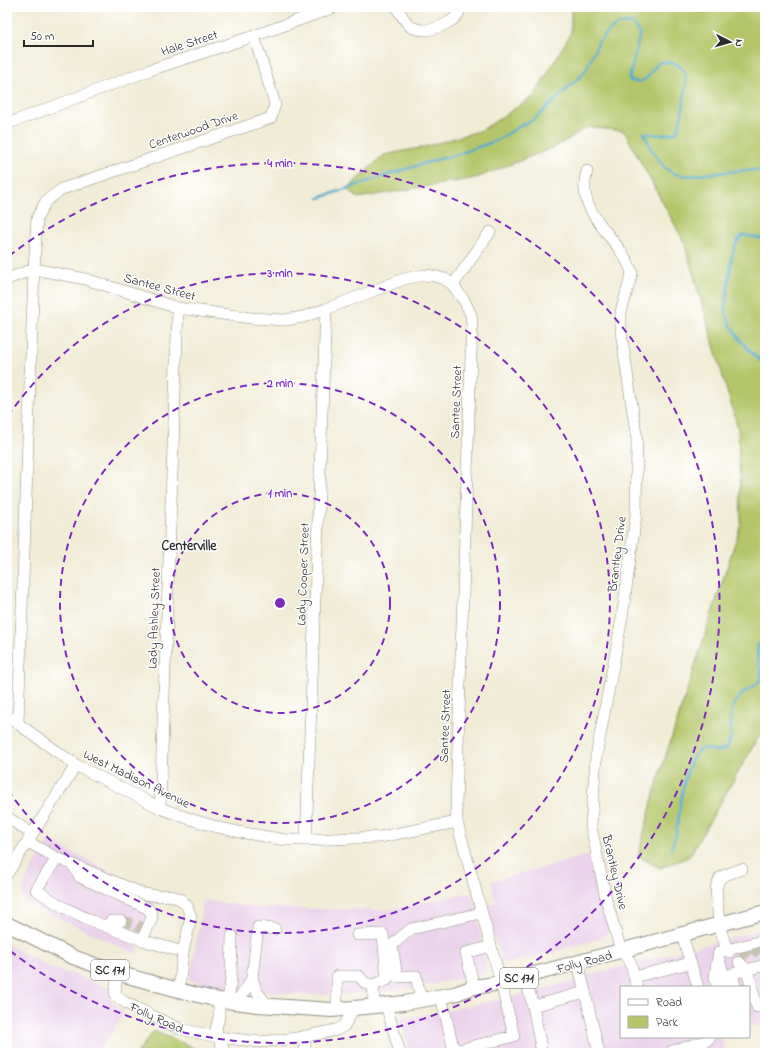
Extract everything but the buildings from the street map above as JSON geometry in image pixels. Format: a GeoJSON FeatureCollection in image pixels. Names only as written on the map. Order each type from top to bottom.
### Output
{"type":"FeatureCollection","features":[{"type":"Feature","properties":{"kind":"main road","name":"Folly Road"},"geometry":{"type":"LineString","coordinates":[[7,924],[73,957],[117,973],[179,991],[228,1001],[268,1006],[337,1009],[421,1000],[454,994],[474,987],[501,983],[525,977],[765,912]]}},
{"type":"Feature","properties":{"kind":"street","name":"Hale Street"},"geometry":{"type":"LineString","coordinates":[[7,124],[150,70],[254,36],[335,7]]}},
{"type":"Feature","properties":{"kind":"street"},"geometry":{"type":"LineString","coordinates":[[396,7],[409,26],[422,31],[439,27],[452,20],[460,10],[460,7]]}},
{"type":"Feature","properties":{"kind":"street","name":"Centerwood Drive"},"geometry":{"type":"LineString","coordinates":[[34,269],[37,218],[46,201],[62,189],[271,118],[275,104],[254,36]]}},
{"type":"Feature","properties":{"kind":"street","name":"Brantley Drive"},"geometry":{"type":"LineString","coordinates":[[587,171],[584,178],[585,199],[595,219],[625,257],[632,273],[621,312],[621,332],[637,440],[636,515],[622,618],[596,757],[591,826],[606,899],[621,951],[630,961],[636,982]]}},
{"type":"Feature","properties":{"kind":"street"},"geometry":{"type":"LineString","coordinates":[[453,285],[490,232]]}},
{"type":"Feature","properties":{"kind":"street"},"geometry":{"type":"LineString","coordinates":[[7,279],[34,269],[18,723]]}},
{"type":"Feature","properties":{"kind":"street","name":"Santee Street"},"geometry":{"type":"LineString","coordinates":[[34,269],[85,279],[178,308],[251,318],[285,320],[303,317],[404,279],[423,275],[445,279],[453,285],[465,302],[471,315],[472,324],[456,797],[457,822],[514,1036],[454,1050],[441,996]]}},
{"type":"Feature","properties":{"kind":"street","name":"Lady Ashley Street"},"geometry":{"type":"LineString","coordinates":[[160,808],[178,308]]}},
{"type":"Feature","properties":{"kind":"street","name":"Lady Cooper Street"},"geometry":{"type":"LineString","coordinates":[[306,840],[326,309]]}},
{"type":"Feature","properties":{"kind":"street","name":"West Madison Avenue"},"geometry":{"type":"LineString","coordinates":[[7,716],[76,765],[160,808],[193,820],[239,832],[286,840],[380,837],[457,822]]}},
{"type":"Feature","properties":{"kind":"street"},"geometry":{"type":"LineString","coordinates":[[7,874],[76,765]]}},
{"type":"Feature","properties":{"kind":"street"},"geometry":{"type":"LineString","coordinates":[[8,819],[30,838],[58,858],[144,894],[159,896],[169,895],[180,898],[187,906],[191,917],[182,952],[179,991]]}},
{"type":"Feature","properties":{"kind":"street"},"geometry":{"type":"LineString","coordinates":[[58,858],[36,890],[63,907],[107,926],[144,933],[182,952]]}},
{"type":"Feature","properties":{"kind":"street"},"geometry":{"type":"LineString","coordinates":[[72,864],[80,877],[147,908],[151,912],[152,918],[144,933]]}},
{"type":"Feature","properties":{"kind":"street"},"geometry":{"type":"LineString","coordinates":[[742,869],[720,878],[716,888],[719,925],[745,947],[757,1007]]}},
{"type":"Feature","properties":{"kind":"street"},"geometry":{"type":"LineString","coordinates":[[421,1000],[416,976],[398,978],[392,945],[411,928],[482,913]]}},
{"type":"Feature","properties":{"kind":"street"},"geometry":{"type":"LineString","coordinates":[[107,926],[111,921],[121,921]]}},
{"type":"Feature","properties":{"kind":"street"},"geometry":{"type":"LineString","coordinates":[[228,1001],[245,991],[252,978],[258,927],[275,929]]}},
{"type":"Feature","properties":{"kind":"street"},"geometry":{"type":"LineString","coordinates":[[337,1009],[337,976],[359,976],[365,983],[372,984],[387,980],[383,934],[357,935]]}},
{"type":"Feature","properties":{"kind":"street"},"geometry":{"type":"LineString","coordinates":[[682,935],[698,986]]}},
{"type":"Feature","properties":{"kind":"street"},"geometry":{"type":"LineString","coordinates":[[225,1053],[216,1029],[219,1017],[228,1001],[231,979],[232,936]]}},
{"type":"Feature","properties":{"kind":"street"},"geometry":{"type":"LineString","coordinates":[[474,987],[466,954],[490,946]]}},
{"type":"Feature","properties":{"kind":"street"},"geometry":{"type":"LineString","coordinates":[[730,986],[715,978],[745,947]]}},
{"type":"Feature","properties":{"kind":"street"},"geometry":{"type":"LineString","coordinates":[[578,962],[599,1053]]}},
{"type":"Feature","properties":{"kind":"street"},"geometry":{"type":"LineString","coordinates":[[636,982],[690,963]]}},
{"type":"Feature","properties":{"kind":"street"},"geometry":{"type":"LineString","coordinates":[[730,986],[748,966]]}},
{"type":"Feature","properties":{"kind":"street"},"geometry":{"type":"LineString","coordinates":[[730,986],[748,966]]}},
{"type":"Feature","properties":{"kind":"street","name":"Folly Road"},"geometry":{"type":"LineString","coordinates":[[117,973],[115,995],[126,1003],[180,1029],[218,1037],[260,1042],[336,1030],[344,1026],[354,1008]]}},
{"type":"Feature","properties":{"kind":"street"},"geometry":{"type":"LineString","coordinates":[[525,977],[533,1006],[542,1053]]}},
{"type":"Feature","properties":{"kind":"street"},"geometry":{"type":"LineString","coordinates":[[252,978],[257,992],[268,1006]]}},
{"type":"Feature","properties":{"kind":"street"},"geometry":{"type":"LineString","coordinates":[[372,984],[400,1053]]}},
{"type":"Feature","properties":{"kind":"street"},"geometry":{"type":"LineString","coordinates":[[533,1006],[585,992]]}},
{"type":"Feature","properties":{"kind":"street"},"geometry":{"type":"LineString","coordinates":[[304,1036],[306,1053]]}},
{"type":"Feature","properties":{"kind":"street"},"geometry":{"type":"LineString","coordinates":[[672,1051],[706,1042],[709,1038]]}},
{"type":"Feature","properties":{"kind":"shaded area"},"geometry":{"type":"Polygon","coordinates":[[[49,841],[159,896],[136,954],[30,905],[24,900],[22,891],[28,876],[49,841]]]}},
{"type":"Feature","properties":{"kind":"shaded area"},"geometry":{"type":"Polygon","coordinates":[[[590,855],[608,929],[607,934],[602,938],[552,952],[508,963],[502,962],[484,906],[496,902],[491,881],[590,855]]]}},
{"type":"Feature","properties":{"kind":"shaded area"},"geometry":{"type":"Polygon","coordinates":[[[471,893],[488,972],[434,984],[375,993],[307,995],[243,990],[189,981],[203,900],[259,908],[389,910],[471,893]]]}},
{"type":"Feature","properties":{"kind":"shaded area"},"geometry":{"type":"Polygon","coordinates":[[[765,929],[765,1023],[750,1027],[750,986],[620,986],[620,1038],[722,1038],[726,1053],[410,1053],[400,1018],[427,1015],[533,992],[594,974],[765,929]]]}},
{"type":"Feature","properties":{"kind":"shaded area"},"geometry":{"type":"Polygon","coordinates":[[[7,944],[50,968],[73,974],[108,988],[112,1000],[124,1014],[97,1053],[7,1053],[7,944]]]}},
{"type":"Feature","properties":{"kind":"green space"},"geometry":{"type":"Polygon","coordinates":[[[571,7],[765,7],[765,726],[689,857],[660,868],[638,856],[656,786],[741,524],[738,429],[684,242],[624,131],[588,127],[557,146],[476,178],[358,198],[347,189],[384,155],[424,147],[482,130],[534,96],[571,33],[571,7]]]}},
{"type":"Feature","properties":{"kind":"green space"},"geometry":{"type":"Polygon","coordinates":[[[154,1031],[206,1053],[137,1053],[154,1031]]]}},
{"type":"Feature","properties":{"kind":"waterway"},"geometry":{"type":"LineString","coordinates":[[319,198],[496,141],[520,126],[535,119],[585,72],[599,41],[610,30],[619,24],[627,23],[632,24],[640,33],[629,80],[635,82],[644,80],[660,62],[674,63],[678,65],[685,74],[686,80],[683,108],[676,133],[659,135],[644,133],[651,149],[665,168],[673,173],[686,176],[748,170],[765,171]]}},
{"type":"Feature","properties":{"kind":"waterway"},"geometry":{"type":"LineString","coordinates":[[765,239],[743,235],[735,245],[732,256],[725,309],[730,324],[741,341],[765,365]]}},
{"type":"Feature","properties":{"kind":"waterway"},"geometry":{"type":"LineString","coordinates":[[765,598],[763,622],[765,625]]}},
{"type":"Feature","properties":{"kind":"waterway"},"geometry":{"type":"LineString","coordinates":[[671,849],[676,835],[680,802],[690,764],[695,755],[701,749],[719,751],[727,747],[731,738],[731,718],[734,704],[743,693],[757,684],[761,679],[757,651],[758,645],[765,638]]}},
{"type":"Feature","properties":{"kind":"tunnel"},"geometry":{"type":"LineString","coordinates":[[121,921],[135,924],[144,929]]}},
{"type":"Feature","properties":{"kind":"tunnel"},"geometry":{"type":"LineString","coordinates":[[752,946],[761,956]]}},
{"type":"Feature","properties":{"kind":"tunnel"},"geometry":{"type":"LineString","coordinates":[[741,949],[750,959]]}},
{"type":"Feature","properties":{"kind":"district","name":"Centerville"},"geometry":{"type":"Point","coordinates":[189,545]}}]}
